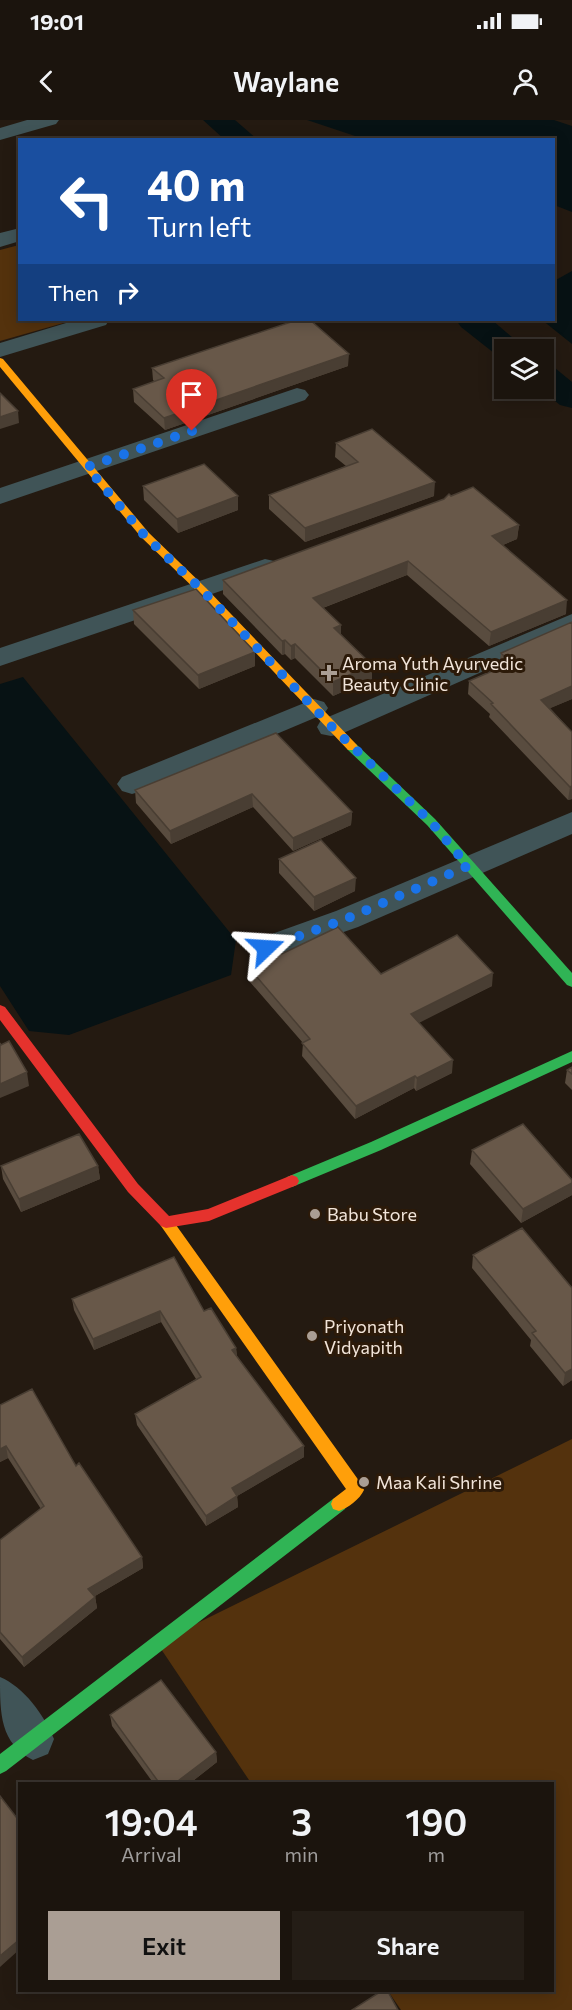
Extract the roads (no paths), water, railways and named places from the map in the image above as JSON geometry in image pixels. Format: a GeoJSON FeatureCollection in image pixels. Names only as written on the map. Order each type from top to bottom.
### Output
{"type":"FeatureCollection","features":[{"type":"Feature","properties":{"kind":"street"},"geometry":{"type":"LineString","coordinates":[[0,134],[49,120]]}},
{"type":"Feature","properties":{"kind":"street"},"geometry":{"type":"LineString","coordinates":[[0,240],[18,235]]}},
{"type":"Feature","properties":{"kind":"street"},"geometry":{"type":"LineString","coordinates":[[0,350],[95,321]]}},
{"type":"Feature","properties":{"kind":"street"},"geometry":{"type":"LineString","coordinates":[[0,362],[145,536],[202,590],[323,718],[431,822],[572,982]]}},
{"type":"Feature","properties":{"kind":"street"},"geometry":{"type":"LineString","coordinates":[[0,496],[297,395]]}},
{"type":"Feature","properties":{"kind":"street"},"geometry":{"type":"LineString","coordinates":[[0,657],[202,590],[290,558]]}},
{"type":"Feature","properties":{"kind":"street"},"geometry":{"type":"LineString","coordinates":[[132,784],[323,718],[572,622]]}},
{"type":"Feature","properties":{"kind":"street"},"geometry":{"type":"LineString","coordinates":[[266,948],[346,919],[572,822]]}},
{"type":"Feature","properties":{"kind":"street"},"geometry":{"type":"LineString","coordinates":[[0,1010],[133,1188],[166,1222],[356,1490],[0,1765]]}},
{"type":"Feature","properties":{"kind":"street"},"geometry":{"type":"LineString","coordinates":[[166,1222],[208,1215],[365,1151],[572,1056]]}},
{"type":"Feature","properties":{"kind":"street"},"geometry":{"type":"LineString","coordinates":[[0,1697],[33,1739]]}},
{"type":"Feature","properties":{"kind":"waterway"},"geometry":{"type":"LineString","coordinates":[[217,120],[241,138]]}},
{"type":"Feature","properties":{"kind":"waterway"},"geometry":{"type":"LineString","coordinates":[[473,321],[497,339]]}},
{"type":"Feature","properties":{"kind":"waterway"},"geometry":{"type":"LineString","coordinates":[[554,384],[572,398]]}},
{"type":"Feature","properties":{"kind":"place","name":"Aroma Yuth Ayurvedic Beauty Clinic"},"geometry":{"type":"Point","coordinates":[329,673]}},
{"type":"Feature","properties":{"kind":"place","name":"Babu Store"},"geometry":{"type":"Point","coordinates":[315,1214]}},
{"type":"Feature","properties":{"kind":"place","name":"Priyonath Vidyapith"},"geometry":{"type":"Point","coordinates":[312,1336]}},
{"type":"Feature","properties":{"kind":"place","name":"Maa Kali Shrine"},"geometry":{"type":"Point","coordinates":[364,1482]}}]}
